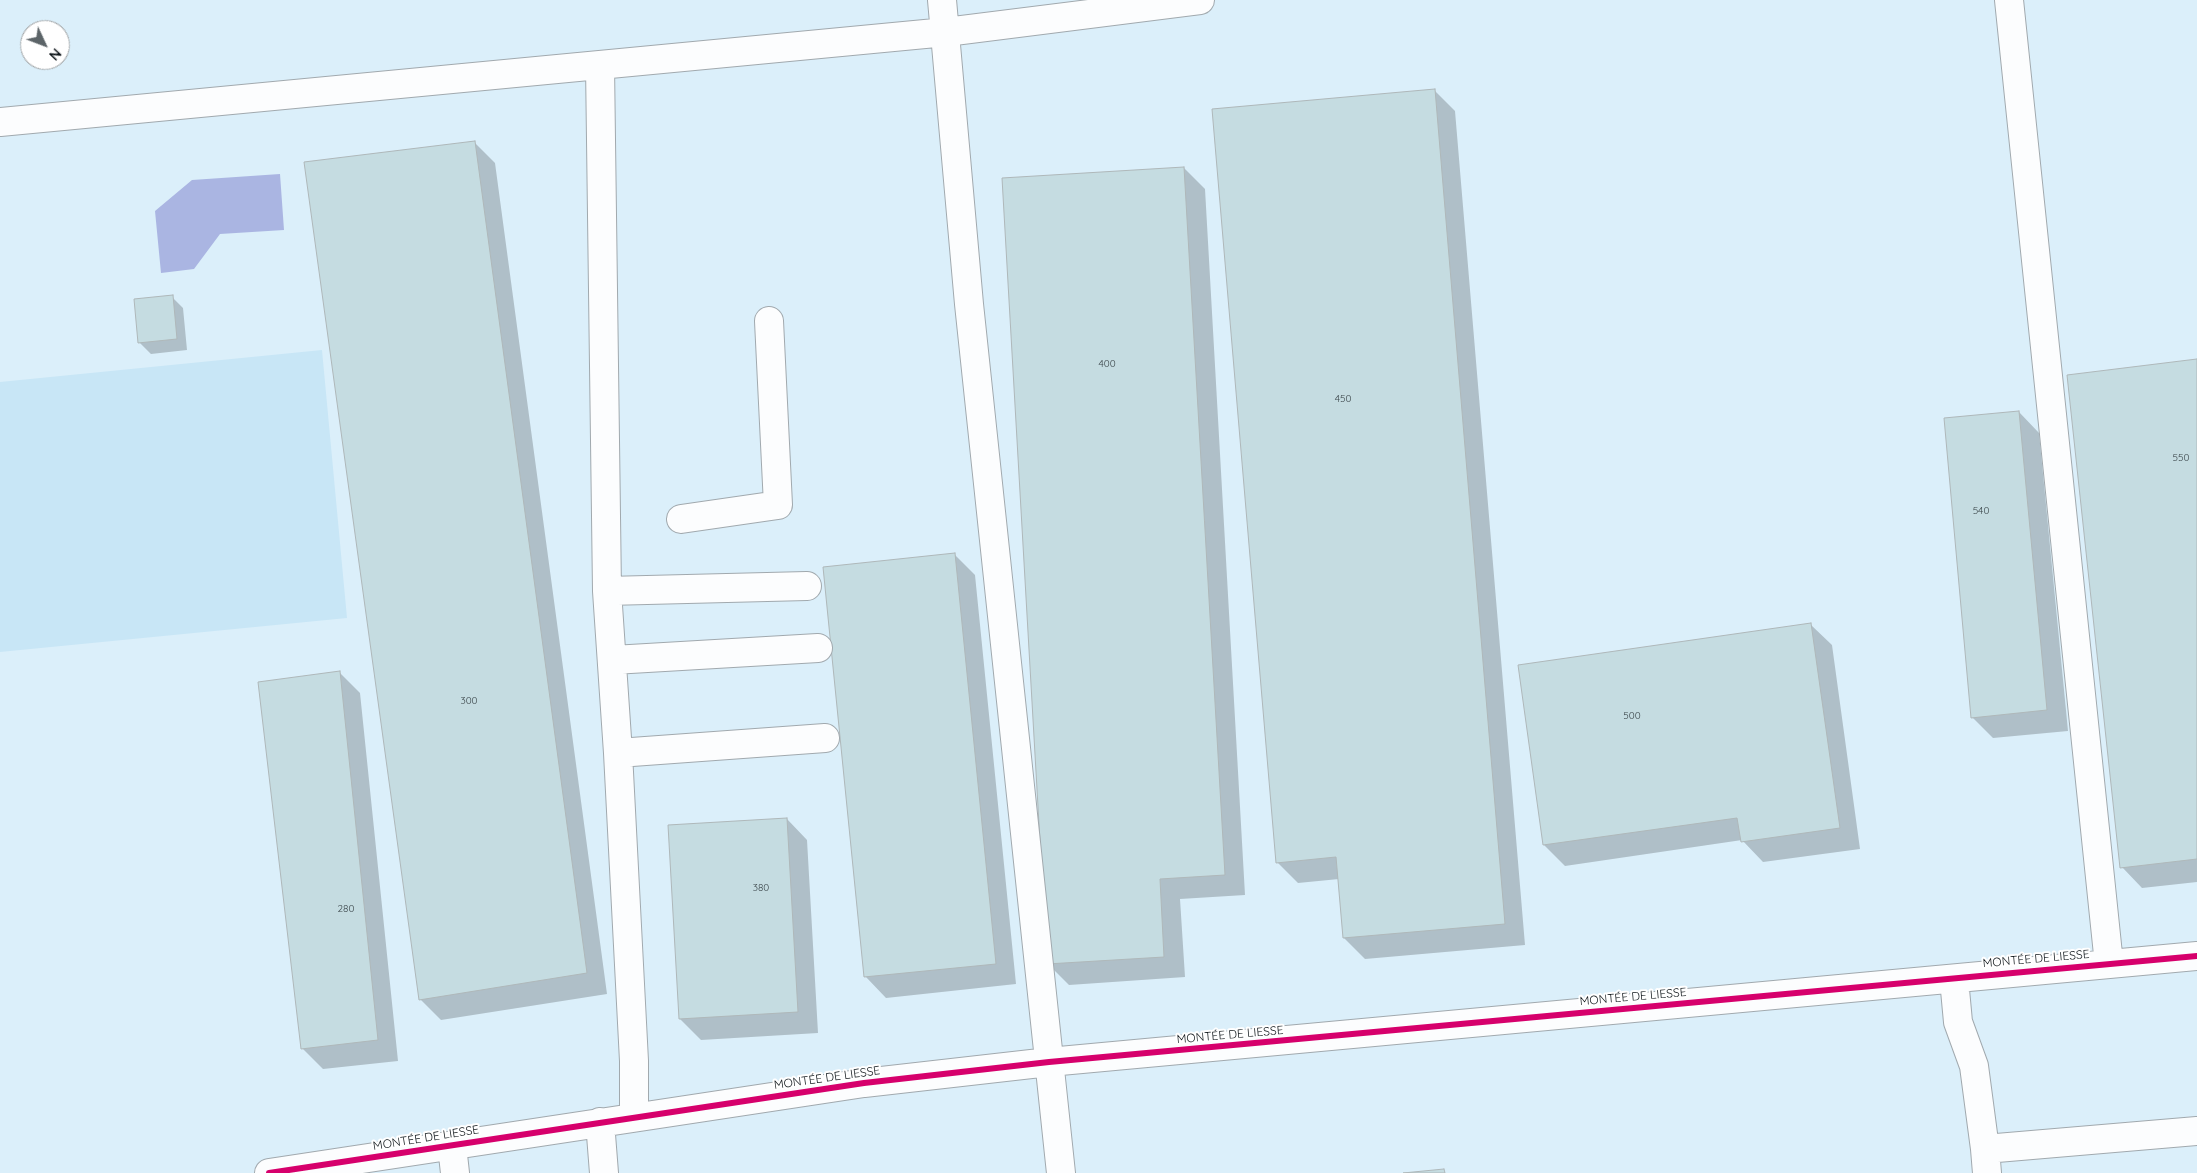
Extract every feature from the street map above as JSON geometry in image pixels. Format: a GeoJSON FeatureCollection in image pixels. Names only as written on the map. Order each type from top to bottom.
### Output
{"type":"FeatureCollection","features":[{"type":"Feature","properties":{"kind":"street"},"geometry":{"type":"LineString","coordinates":[[942,0],[970,314],[1061,1173]]}},
{"type":"Feature","properties":{"kind":"street"},"geometry":{"type":"LineString","coordinates":[[0,122],[946,32],[1200,0]]}},
{"type":"Feature","properties":{"kind":"street"},"geometry":{"type":"LineString","coordinates":[[2008,0],[2109,964]]}},
{"type":"Feature","properties":{"kind":"street"},"geometry":{"type":"LineString","coordinates":[[600,65],[607,591],[613,660],[634,1061],[634,1117]]}},
{"type":"Feature","properties":{"kind":"street"},"geometry":{"type":"LineString","coordinates":[[681,519],[778,505],[769,320]]}},
{"type":"Feature","properties":{"kind":"street"},"geometry":{"type":"LineString","coordinates":[[607,591],[807,586]]}},
{"type":"Feature","properties":{"kind":"street"},"geometry":{"type":"LineString","coordinates":[[613,660],[818,648]]}},
{"type":"Feature","properties":{"kind":"street"},"geometry":{"type":"LineString","coordinates":[[618,753],[825,738]]}},
{"type":"Feature","properties":{"kind":"street","name":"MONTÉE DE LIESSE"},"geometry":{"type":"LineString","coordinates":[[269,1173],[864,1083],[1049,1062],[2197,956]]}},
{"type":"Feature","properties":{"kind":"street"},"geometry":{"type":"LineString","coordinates":[[1954,978],[1958,1022],[1974,1066],[1986,1161],[2197,1131]]}},
{"type":"Feature","properties":{"kind":"street"},"geometry":{"type":"LineString","coordinates":[[600,1122],[604,1173]]}},
{"type":"Feature","properties":{"kind":"street"},"geometry":{"type":"LineString","coordinates":[[452,1146],[455,1173]]}},
{"type":"Feature","properties":{"kind":"shaded area"},"geometry":{"type":"Polygon","coordinates":[[[0,0],[2197,0],[2197,1173],[0,1173],[0,0]]]}},
{"type":"Feature","properties":{"kind":"shaded area"},"geometry":{"type":"Polygon","coordinates":[[[322,350],[347,618],[0,652],[0,382],[322,350]]]}},
{"type":"Feature","properties":{"kind":"water"},"geometry":{"type":"Polygon","coordinates":[[[280,174],[284,230],[220,234],[194,269],[161,273],[155,211],[192,180],[280,174]]]}},
{"type":"Feature","properties":{"kind":"building"},"geometry":{"type":"Polygon","coordinates":[[[1435,89],[1505,924],[1343,938],[1336,857],[1276,863],[1212,109],[1435,89]]]}},
{"type":"Feature","properties":{"kind":"building"},"geometry":{"type":"Polygon","coordinates":[[[475,141],[587,973],[419,1000],[304,162],[475,141]]]}},
{"type":"Feature","properties":{"kind":"building"},"geometry":{"type":"Polygon","coordinates":[[[1184,167],[1225,875],[1160,879],[1164,957],[1047,964],[1002,178],[1184,167]]]}},
{"type":"Feature","properties":{"kind":"building"},"geometry":{"type":"Polygon","coordinates":[[[173,295],[177,339],[138,343],[134,299],[173,295]]]}},
{"type":"Feature","properties":{"kind":"building"},"geometry":{"type":"Polygon","coordinates":[[[2197,359],[2197,859],[2120,868],[2067,375],[2197,359]]]}},
{"type":"Feature","properties":{"kind":"building"},"geometry":{"type":"Polygon","coordinates":[[[2019,411],[2047,710],[1971,718],[1944,418],[2019,411]]]}},
{"type":"Feature","properties":{"kind":"building"},"geometry":{"type":"Polygon","coordinates":[[[955,553],[996,964],[864,977],[823,567],[955,553]]]}},
{"type":"Feature","properties":{"kind":"building"},"geometry":{"type":"Polygon","coordinates":[[[1811,623],[1840,828],[1741,842],[1737,818],[1543,845],[1518,665],[1811,623]]]}},
{"type":"Feature","properties":{"kind":"building"},"geometry":{"type":"Polygon","coordinates":[[[340,671],[378,1040],[301,1049],[258,682],[340,671]]]}},
{"type":"Feature","properties":{"kind":"building"},"geometry":{"type":"Polygon","coordinates":[[[787,818],[798,1012],[679,1019],[668,825],[787,818]]]}},
{"type":"Feature","properties":{"kind":"building"},"geometry":{"type":"Polygon","coordinates":[[[1444,1169],[1445,1173],[1403,1173],[1444,1169]]]}},
{"type":"Feature","properties":{"kind":"cycle path"},"geometry":{"type":"LineString","coordinates":[[269,1173],[864,1083],[1049,1062],[2197,956]]}}]}
